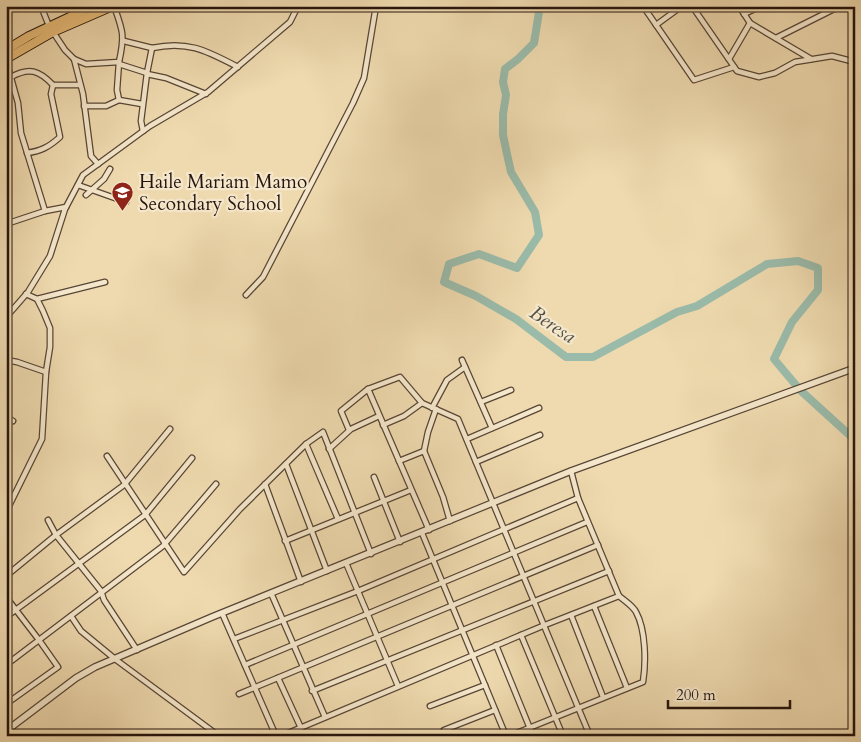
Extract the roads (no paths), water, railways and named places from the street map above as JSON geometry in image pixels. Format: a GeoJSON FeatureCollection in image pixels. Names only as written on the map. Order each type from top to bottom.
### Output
{"type":"FeatureCollection","features":[{"type":"Feature","properties":{"kind":"highway"},"geometry":{"type":"LineString","coordinates":[[6,50],[51,29],[93,6]]}},
{"type":"Feature","properties":{"kind":"highway"},"geometry":{"type":"LineString","coordinates":[[6,60],[51,29],[113,6]]}},
{"type":"Feature","properties":{"kind":"street"},"geometry":{"type":"LineString","coordinates":[[41,6],[51,29],[65,50],[74,59],[86,64],[119,63],[166,78],[206,94]]}},
{"type":"Feature","properties":{"kind":"street"},"geometry":{"type":"LineString","coordinates":[[113,6],[122,28],[124,41],[119,63],[117,90],[119,100]]}},
{"type":"Feature","properties":{"kind":"street"},"geometry":{"type":"LineString","coordinates":[[7,318],[26,294],[50,256],[66,207],[83,175],[143,131],[206,94],[290,22],[298,6]]}},
{"type":"Feature","properties":{"kind":"street"},"geometry":{"type":"LineString","coordinates":[[246,295],[264,277],[353,103],[364,78],[376,6]]}},
{"type":"Feature","properties":{"kind":"street"},"geometry":{"type":"LineString","coordinates":[[643,6],[694,80],[734,67]]}},
{"type":"Feature","properties":{"kind":"street"},"geometry":{"type":"LineString","coordinates":[[656,25],[682,6]]}},
{"type":"Feature","properties":{"kind":"street"},"geometry":{"type":"LineString","coordinates":[[692,6],[737,71],[759,77],[775,73],[795,62],[832,56],[855,62]]}},
{"type":"Feature","properties":{"kind":"street"},"geometry":{"type":"LineString","coordinates":[[739,6],[750,23],[811,59]]}},
{"type":"Feature","properties":{"kind":"street"},"geometry":{"type":"LineString","coordinates":[[744,14],[761,6]]}},
{"type":"Feature","properties":{"kind":"street"},"geometry":{"type":"LineString","coordinates":[[776,38],[840,6]]}},
{"type":"Feature","properties":{"kind":"street"},"geometry":{"type":"LineString","coordinates":[[729,59],[750,23]]}},
{"type":"Feature","properties":{"kind":"street"},"geometry":{"type":"LineString","coordinates":[[124,41],[152,48],[185,44],[238,67]]}},
{"type":"Feature","properties":{"kind":"street"},"geometry":{"type":"LineString","coordinates":[[143,131],[140,121],[152,48]]}},
{"type":"Feature","properties":{"kind":"street"},"geometry":{"type":"LineString","coordinates":[[74,59],[84,106],[91,156],[98,164]]}},
{"type":"Feature","properties":{"kind":"street"},"geometry":{"type":"LineString","coordinates":[[6,60],[18,103],[21,133],[45,211]]}},
{"type":"Feature","properties":{"kind":"street"},"geometry":{"type":"LineString","coordinates":[[10,77],[21,71],[36,72],[42,74],[53,85],[80,84]]}},
{"type":"Feature","properties":{"kind":"street"},"geometry":{"type":"LineString","coordinates":[[27,154],[45,148],[60,137],[51,94],[53,85]]}},
{"type":"Feature","properties":{"kind":"street"},"geometry":{"type":"LineString","coordinates":[[84,106],[106,106],[119,100],[142,104]]}},
{"type":"Feature","properties":{"kind":"street"},"geometry":{"type":"LineString","coordinates":[[86,195],[104,179],[110,169]]}},
{"type":"Feature","properties":{"kind":"street"},"geometry":{"type":"LineString","coordinates":[[78,184],[126,202]]}},
{"type":"Feature","properties":{"kind":"street"},"geometry":{"type":"LineString","coordinates":[[6,224],[45,211],[66,207]]}},
{"type":"Feature","properties":{"kind":"street"},"geometry":{"type":"LineString","coordinates":[[37,299],[105,282]]}},
{"type":"Feature","properties":{"kind":"street"},"geometry":{"type":"LineString","coordinates":[[6,512],[42,439],[50,328],[44,310],[37,299],[26,294]]}},
{"type":"Feature","properties":{"kind":"street"},"geometry":{"type":"LineString","coordinates":[[6,308],[7,318]]}},
{"type":"Feature","properties":{"kind":"street"},"geometry":{"type":"LineString","coordinates":[[6,360],[46,372]]}},
{"type":"Feature","properties":{"kind":"street"},"geometry":{"type":"LineString","coordinates":[[462,360],[492,428]]}},
{"type":"Feature","properties":{"kind":"street"},"geometry":{"type":"LineString","coordinates":[[450,521],[443,497],[424,451],[434,409],[447,380],[465,367]]}},
{"type":"Feature","properties":{"kind":"street"},"geometry":{"type":"LineString","coordinates":[[6,731],[76,678],[95,667],[222,613],[572,471],[855,368]]}},
{"type":"Feature","properties":{"kind":"street"},"geometry":{"type":"LineString","coordinates":[[349,430],[340,411],[368,389],[400,377],[422,403],[458,419],[590,736]]}},
{"type":"Feature","properties":{"kind":"street"},"geometry":{"type":"LineString","coordinates":[[368,389],[429,530]]}},
{"type":"Feature","properties":{"kind":"street"},"geometry":{"type":"LineString","coordinates":[[481,402],[511,390]]}},
{"type":"Feature","properties":{"kind":"street"},"geometry":{"type":"LineString","coordinates":[[383,425],[404,416],[422,403]]}},
{"type":"Feature","properties":{"kind":"street"},"geometry":{"type":"LineString","coordinates":[[467,439],[539,408]]}},
{"type":"Feature","properties":{"kind":"street"},"geometry":{"type":"LineString","coordinates":[[329,448],[349,430],[379,416]]}},
{"type":"Feature","properties":{"kind":"street"},"geometry":{"type":"LineString","coordinates":[[6,417],[13,421]]}},
{"type":"Feature","properties":{"kind":"street"},"geometry":{"type":"LineString","coordinates":[[6,576],[56,535],[124,485],[170,429]]}},
{"type":"Feature","properties":{"kind":"street"},"geometry":{"type":"LineString","coordinates":[[106,456],[184,572],[265,484],[306,444],[323,432],[371,554]]}},
{"type":"Feature","properties":{"kind":"street"},"geometry":{"type":"LineString","coordinates":[[476,462],[540,436]]}},
{"type":"Feature","properties":{"kind":"street"},"geometry":{"type":"LineString","coordinates":[[306,444],[338,519]]}},
{"type":"Feature","properties":{"kind":"street"},"geometry":{"type":"LineString","coordinates":[[399,460],[424,451]]}},
{"type":"Feature","properties":{"kind":"street"},"geometry":{"type":"LineString","coordinates":[[6,617],[145,516],[192,458]]}},
{"type":"Feature","properties":{"kind":"street"},"geometry":{"type":"LineString","coordinates":[[286,464],[310,531],[327,571]]}},
{"type":"Feature","properties":{"kind":"street"},"geometry":{"type":"LineString","coordinates":[[422,533],[494,710],[508,736],[643,682],[646,663],[641,622],[635,610],[619,596],[578,498],[572,471]]}},
{"type":"Feature","properties":{"kind":"street"},"geometry":{"type":"LineString","coordinates":[[374,477],[400,542]]}},
{"type":"Feature","properties":{"kind":"street"},"geometry":{"type":"LineString","coordinates":[[6,665],[164,544],[216,484]]}},
{"type":"Feature","properties":{"kind":"street"},"geometry":{"type":"LineString","coordinates":[[265,484],[300,582]]}},
{"type":"Feature","properties":{"kind":"street"},"geometry":{"type":"LineString","coordinates":[[285,541],[412,490]]}},
{"type":"Feature","properties":{"kind":"street"},"geometry":{"type":"LineString","coordinates":[[234,639],[358,591],[578,498]]}},
{"type":"Feature","properties":{"kind":"street"},"geometry":{"type":"LineString","coordinates":[[48,520],[56,535],[101,593],[136,650]]}},
{"type":"Feature","properties":{"kind":"street"},"geometry":{"type":"LineString","coordinates":[[245,665],[588,522]]}},
{"type":"Feature","properties":{"kind":"street"},"geometry":{"type":"LineString","coordinates":[[239,694],[598,546]]}},
{"type":"Feature","properties":{"kind":"street"},"geometry":{"type":"LineString","coordinates":[[346,563],[398,686]]}},
{"type":"Feature","properties":{"kind":"street"},"geometry":{"type":"LineString","coordinates":[[312,691],[609,571]]}},
{"type":"Feature","properties":{"kind":"street"},"geometry":{"type":"LineString","coordinates":[[271,593],[312,691],[325,717]]}},
{"type":"Feature","properties":{"kind":"street"},"geometry":{"type":"LineString","coordinates":[[281,736],[544,625],[619,596]]}},
{"type":"Feature","properties":{"kind":"street"},"geometry":{"type":"LineString","coordinates":[[6,597],[58,667],[6,704]]}},
{"type":"Feature","properties":{"kind":"street"},"geometry":{"type":"LineString","coordinates":[[594,606],[627,688]]}},
{"type":"Feature","properties":{"kind":"street"},"geometry":{"type":"LineString","coordinates":[[222,613],[276,736]]}},
{"type":"Feature","properties":{"kind":"street"},"geometry":{"type":"LineString","coordinates":[[571,615],[604,697]]}},
{"type":"Feature","properties":{"kind":"street"},"geometry":{"type":"LineString","coordinates":[[71,616],[81,631],[115,659],[219,736]]}},
{"type":"Feature","properties":{"kind":"street"},"geometry":{"type":"LineString","coordinates":[[520,635],[563,736]]}},
{"type":"Feature","properties":{"kind":"street"},"geometry":{"type":"LineString","coordinates":[[496,645],[533,736]]}},
{"type":"Feature","properties":{"kind":"street"},"geometry":{"type":"LineString","coordinates":[[278,678],[300,728]]}},
{"type":"Feature","properties":{"kind":"street"},"geometry":{"type":"LineString","coordinates":[[430,706],[485,686]]}},
{"type":"Feature","properties":{"kind":"street"},"geometry":{"type":"LineString","coordinates":[[444,730],[494,710]]}},
{"type":"Feature","properties":{"kind":"waterway","name":"Beresa"},"geometry":{"type":"LineString","coordinates":[[540,6],[534,43],[505,69],[503,82],[506,95],[503,114],[503,135],[511,172],[535,212],[539,235],[517,268],[479,254],[449,264],[444,282],[476,296],[516,319],[566,357],[593,357],[677,312],[697,306],[767,264],[798,261],[818,268],[818,290],[792,322],[774,359],[800,390],[855,440]]}},
{"type":"Feature","properties":{"kind":"place","name":"Haile Mariam Mamo Secondary School"},"geometry":{"type":"Point","coordinates":[123,211]}}]}
